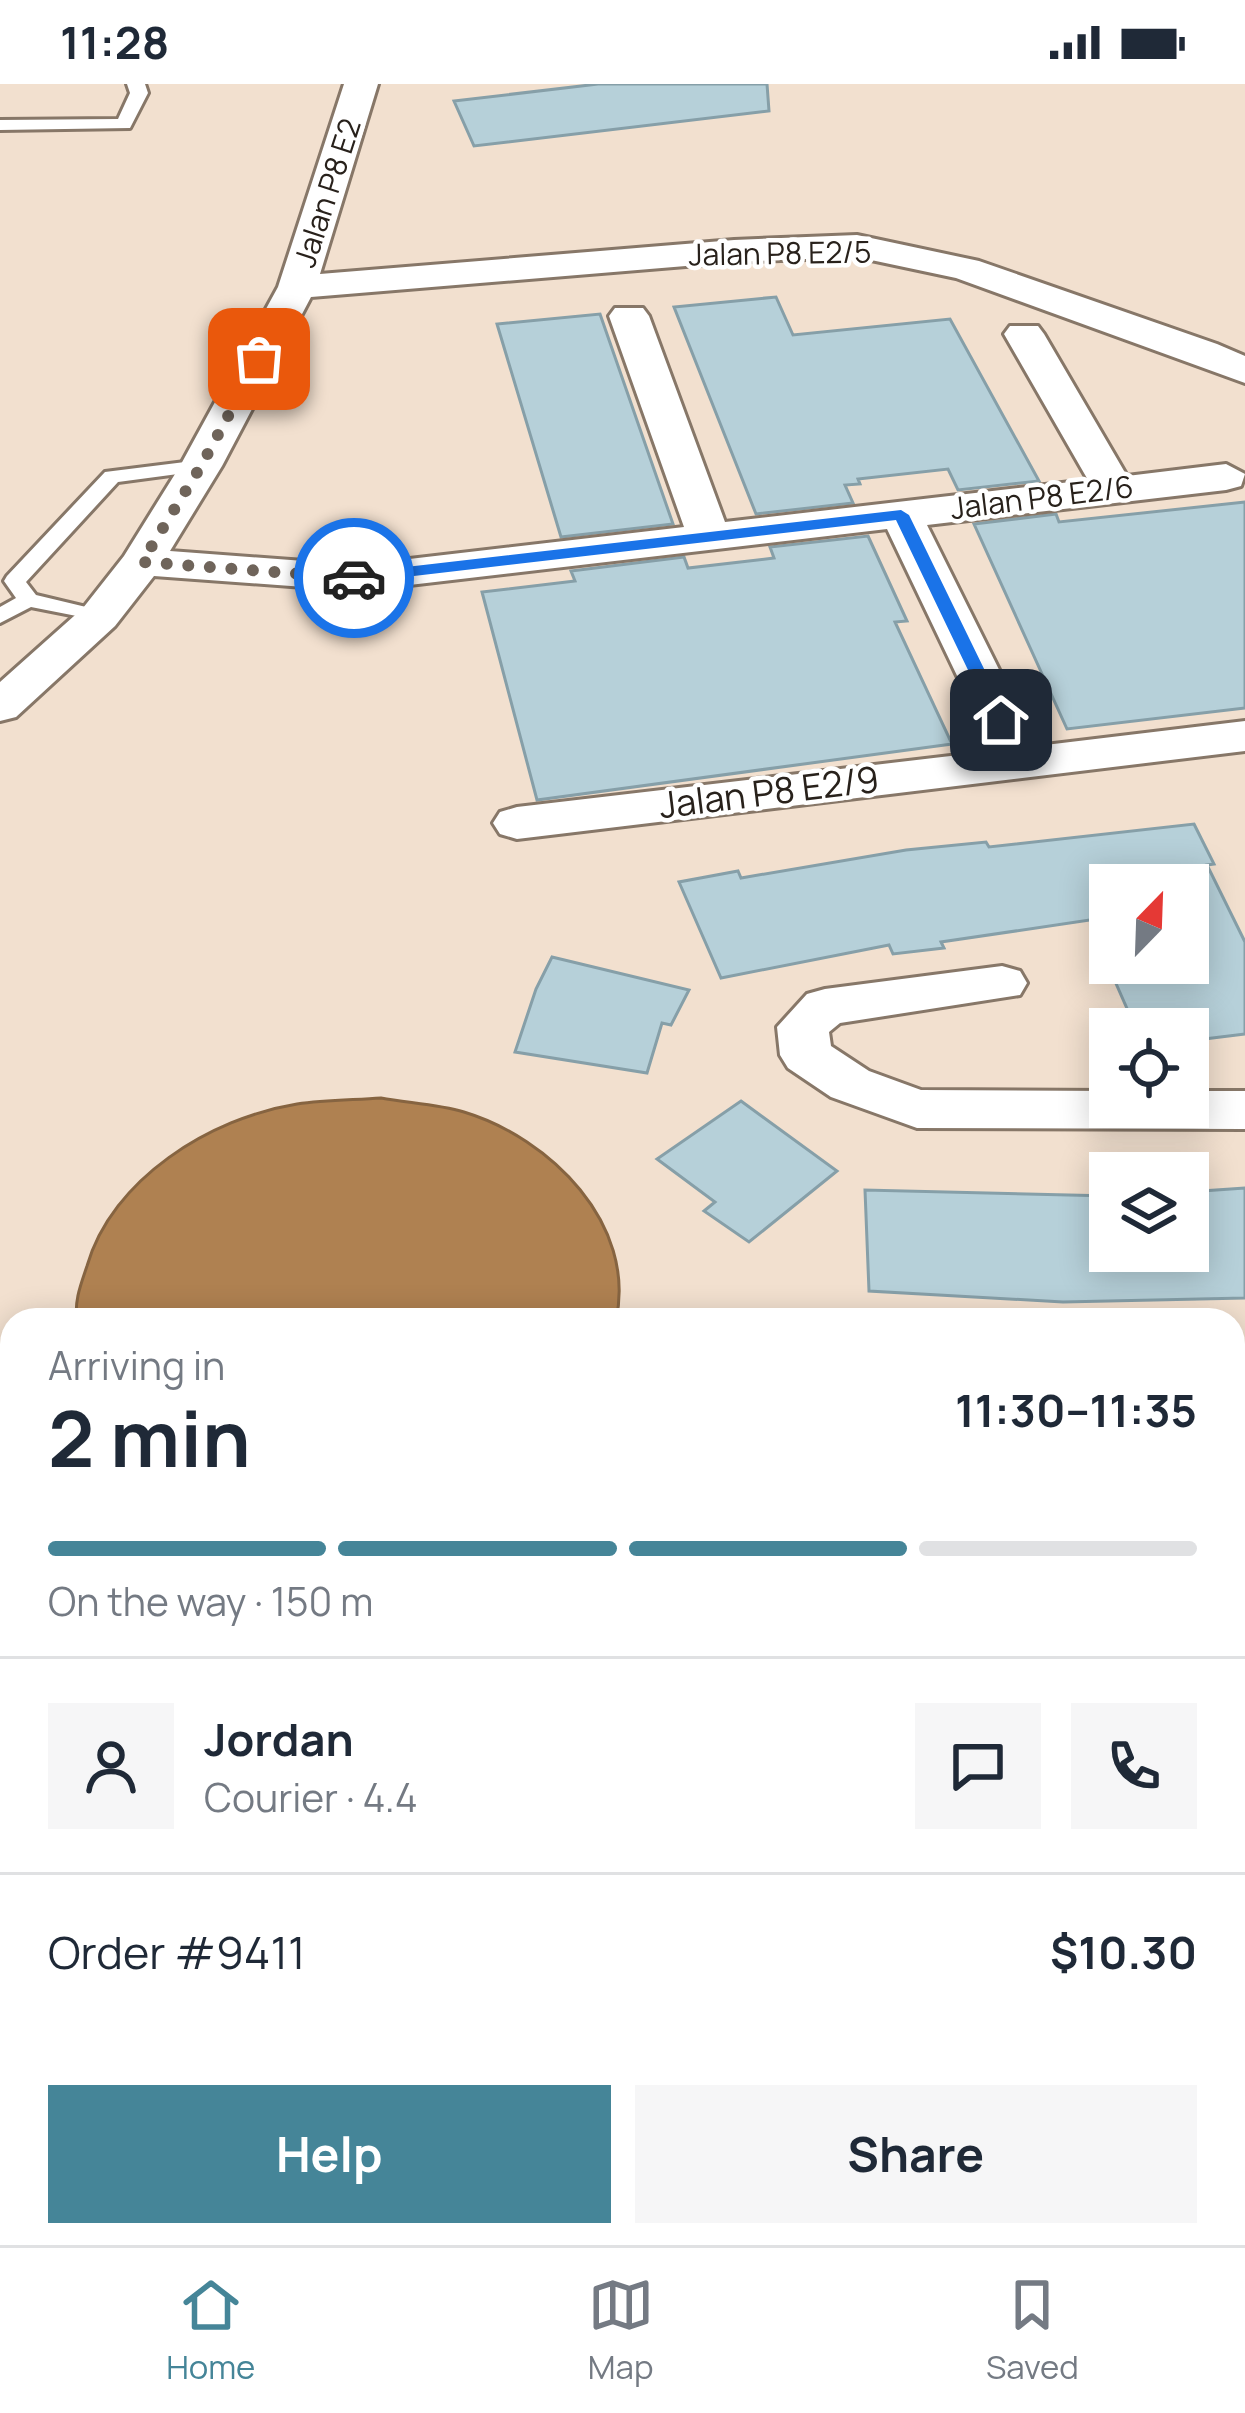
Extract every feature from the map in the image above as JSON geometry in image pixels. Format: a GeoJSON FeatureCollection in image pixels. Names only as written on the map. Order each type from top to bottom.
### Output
{"type":"FeatureCollection","features":[{"type":"Feature","properties":{"kind":"street","name":"Jalan P8 E2"},"geometry":{"type":"LineString","coordinates":[[0,706],[99,616],[142,562],[201,466],[297,287],[362,84]]}},
{"type":"Feature","properties":{"kind":"street","name":"Jalan P8 E2/5"},"geometry":{"type":"LineString","coordinates":[[297,287],[734,250],[856,246],[966,268],[1245,371]]}},
{"type":"Feature","properties":{"kind":"street"},"geometry":{"type":"LineString","coordinates":[[629,316],[710,537]]}},
{"type":"Feature","properties":{"kind":"street"},"geometry":{"type":"LineString","coordinates":[[1024,334],[1114,490]]}},
{"type":"Feature","properties":{"kind":"street","name":"Jalan P8 E2/6"},"geometry":{"type":"LineString","coordinates":[[142,562],[358,578],[1226,477]]}},
{"type":"Feature","properties":{"kind":"street"},"geometry":{"type":"LineString","coordinates":[[901,515],[1021,761]]}},
{"type":"Feature","properties":{"kind":"street","name":"Jalan P8 E2/9"},"geometry":{"type":"LineString","coordinates":[[517,823],[1245,736]]}},
{"type":"Feature","properties":{"kind":"street"},"geometry":{"type":"LineString","coordinates":[[1002,982],[825,1007],[803,1027],[806,1055],[850,1084],[917,1108],[1245,1110]]}},
{"type":"Feature","properties":{"kind":"lane"},"geometry":{"type":"LineString","coordinates":[[0,124],[124,124],[139,93],[136,84]]}},
{"type":"Feature","properties":{"kind":"lane"},"geometry":{"type":"LineString","coordinates":[[28,600],[15,581],[112,476],[201,466]]}},
{"type":"Feature","properties":{"kind":"lane"},"geometry":{"type":"LineString","coordinates":[[0,616],[28,600],[99,616]]}},
{"type":"Feature","properties":{"kind":"shaded area"},"geometry":{"type":"Polygon","coordinates":[[[381,1098],[433,1105],[496,1124],[527,1142],[580,1190],[600,1219],[613,1251],[617,1308],[76,1308],[100,1235],[141,1180],[199,1138],[231,1123],[307,1103],[381,1098]]]}},
{"type":"Feature","properties":{"kind":"building"},"geometry":{"type":"Polygon","coordinates":[[[598,84],[767,84],[769,111],[474,146],[454,101],[598,84]]]}},
{"type":"Feature","properties":{"kind":"building"},"geometry":{"type":"Polygon","coordinates":[[[776,297],[793,335],[950,319],[1039,481],[958,490],[948,469],[858,479],[860,484],[845,485],[853,503],[756,514],[674,307],[776,297]]]}},
{"type":"Feature","properties":{"kind":"building"},"geometry":{"type":"Polygon","coordinates":[[[600,314],[673,524],[561,537],[497,324],[600,314]]]}},
{"type":"Feature","properties":{"kind":"building"},"geometry":{"type":"Polygon","coordinates":[[[1245,502],[1245,708],[1067,729],[974,524],[1056,514],[1059,522],[1245,502]]]}},
{"type":"Feature","properties":{"kind":"building"},"geometry":{"type":"Polygon","coordinates":[[[868,536],[907,621],[895,622],[952,744],[537,800],[482,592],[575,581],[571,571],[684,557],[688,568],[774,558],[770,547],[868,536]]]}},
{"type":"Feature","properties":{"kind":"building"},"geometry":{"type":"Polygon","coordinates":[[[1194,824],[1214,864],[1089,864],[1089,920],[941,942],[944,948],[893,954],[889,945],[721,978],[679,882],[738,871],[741,878],[906,850],[986,842],[989,847],[1194,824]]]}},
{"type":"Feature","properties":{"kind":"building"},"geometry":{"type":"Polygon","coordinates":[[[1209,869],[1245,942],[1245,1034],[1209,1038],[1209,1008],[1127,1008],[1116,984],[1209,984],[1209,869]]]}},
{"type":"Feature","properties":{"kind":"building"},"geometry":{"type":"Polygon","coordinates":[[[552,957],[689,990],[671,1025],[662,1023],[647,1073],[515,1052],[552,957]]]}},
{"type":"Feature","properties":{"kind":"building"},"geometry":{"type":"Polygon","coordinates":[[[741,1101],[837,1171],[749,1242],[704,1211],[715,1202],[657,1159],[741,1101]]]}},
{"type":"Feature","properties":{"kind":"building"},"geometry":{"type":"Polygon","coordinates":[[[1245,1188],[1245,1298],[1063,1302],[869,1291],[865,1190],[1089,1195],[1089,1272],[1209,1272],[1209,1191],[1245,1188]]]}},
{"type":"Feature","properties":{"kind":"way so far"},"geometry":{"type":"LineString","coordinates":[[259,359],[142,562],[354,578]]}},
{"type":"Feature","properties":{"kind":"route"},"geometry":{"type":"LineString","coordinates":[[354,578],[901,515],[1001,720]]}}]}
